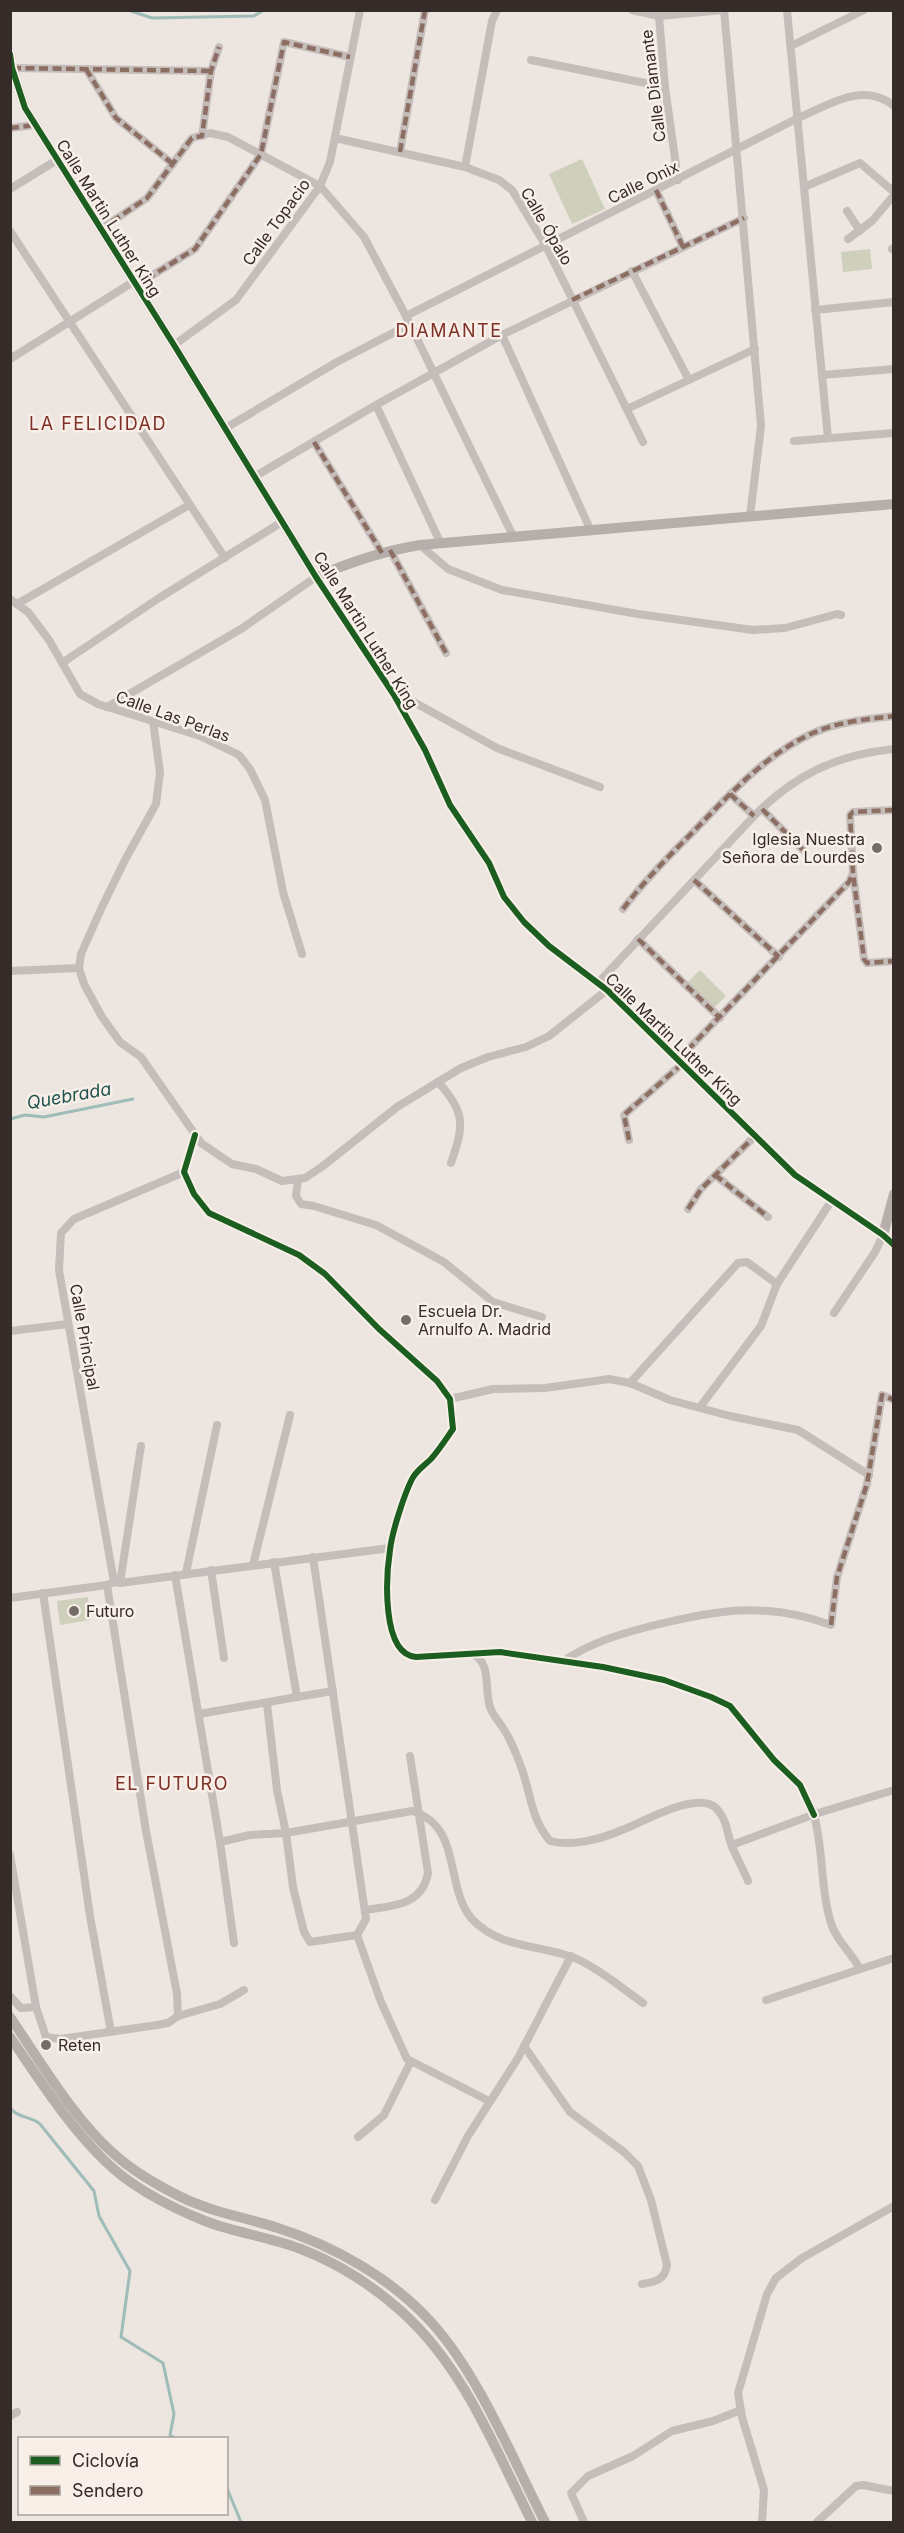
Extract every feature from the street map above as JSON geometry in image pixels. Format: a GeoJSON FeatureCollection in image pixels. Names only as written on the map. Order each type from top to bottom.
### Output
{"type":"FeatureCollection","features":[{"type":"Feature","properties":{"kind":"main road","name":"Calle Martin Luther King"},"geometry":{"type":"LineString","coordinates":[[10,54],[11,68],[25,108],[174,345],[316,578]]}},
{"type":"Feature","properties":{"kind":"main road"},"geometry":{"type":"LineString","coordinates":[[316,578],[348,563],[386,551],[420,545],[894,504]]}},
{"type":"Feature","properties":{"kind":"main road"},"geometry":{"type":"LineString","coordinates":[[883,1235],[894,1194]]}},
{"type":"Feature","properties":{"kind":"main road","name":"Calle Martin Luther King"},"geometry":{"type":"LineString","coordinates":[[883,1235],[894,1245]]}},
{"type":"Feature","properties":{"kind":"main road"},"geometry":{"type":"LineString","coordinates":[[10,2017],[59,2088],[114,2154],[148,2178],[210,2210],[295,2234],[349,2258],[378,2277],[430,2321],[455,2353],[475,2387],[545,2523]]}},
{"type":"Feature","properties":{"kind":"main road"},"geometry":{"type":"LineString","coordinates":[[10,2037],[79,2133],[105,2162],[137,2186],[172,2206],[207,2221],[301,2249],[341,2268],[400,2310],[422,2330],[446,2359],[485,2429],[532,2523]]}},
{"type":"Feature","properties":{"kind":"street","name":"Calle Topacio"},"geometry":{"type":"LineString","coordinates":[[174,345],[236,300],[320,186],[330,162],[360,10]]}},
{"type":"Feature","properties":{"kind":"street"},"geometry":{"type":"LineString","coordinates":[[400,153],[424,10]]}},
{"type":"Feature","properties":{"kind":"street"},"geometry":{"type":"LineString","coordinates":[[465,166],[492,21],[497,10]]}},
{"type":"Feature","properties":{"kind":"street","name":"Calle Diamante"},"geometry":{"type":"LineString","coordinates":[[632,10],[659,16],[665,87],[678,180]]}},
{"type":"Feature","properties":{"kind":"street"},"geometry":{"type":"LineString","coordinates":[[659,16],[724,10],[761,426],[750,516]]}},
{"type":"Feature","properties":{"kind":"street"},"geometry":{"type":"LineString","coordinates":[[787,10],[828,438]]}},
{"type":"Feature","properties":{"kind":"street"},"geometry":{"type":"LineString","coordinates":[[791,46],[864,10]]}},
{"type":"Feature","properties":{"kind":"street"},"geometry":{"type":"LineString","coordinates":[[10,359],[70,321],[195,249],[261,154],[284,42],[350,57]]}},
{"type":"Feature","properties":{"kind":"street"},"geometry":{"type":"LineString","coordinates":[[202,136],[211,71],[219,47]]}},
{"type":"Feature","properties":{"kind":"street"},"geometry":{"type":"LineString","coordinates":[[531,60],[665,87]]}},
{"type":"Feature","properties":{"kind":"street"},"geometry":{"type":"LineString","coordinates":[[11,68],[211,71]]}},
{"type":"Feature","properties":{"kind":"street"},"geometry":{"type":"LineString","coordinates":[[86,69],[116,118],[173,164]]}},
{"type":"Feature","properties":{"kind":"street","name":"Calle Onix"},"geometry":{"type":"LineString","coordinates":[[406,316],[798,118],[851,96],[870,93],[884,98],[894,106]]}},
{"type":"Feature","properties":{"kind":"street"},"geometry":{"type":"LineString","coordinates":[[10,128],[35,125]]}},
{"type":"Feature","properties":{"kind":"street"},"geometry":{"type":"LineString","coordinates":[[100,229],[147,198],[192,138],[210,133],[228,137],[320,186],[363,237],[406,316],[514,538]]}},
{"type":"Feature","properties":{"kind":"street","name":"Calle Ópalo"},"geometry":{"type":"LineString","coordinates":[[335,138],[465,166],[488,174],[513,190],[546,246],[643,442]]}},
{"type":"Feature","properties":{"kind":"street"},"geometry":{"type":"LineString","coordinates":[[10,189],[57,160]]}},
{"type":"Feature","properties":{"kind":"street"},"geometry":{"type":"LineString","coordinates":[[804,187],[860,163],[894,194],[872,221],[848,239]]}},
{"type":"Feature","properties":{"kind":"street"},"geometry":{"type":"LineString","coordinates":[[656,190],[683,247]]}},
{"type":"Feature","properties":{"kind":"street"},"geometry":{"type":"LineString","coordinates":[[847,211],[860,231]]}},
{"type":"Feature","properties":{"kind":"street"},"geometry":{"type":"LineString","coordinates":[[254,477],[376,405],[502,335],[744,218]]}},
{"type":"Feature","properties":{"kind":"street"},"geometry":{"type":"LineString","coordinates":[[10,231],[225,558]]}},
{"type":"Feature","properties":{"kind":"street"},"geometry":{"type":"LineString","coordinates":[[632,271],[689,380]]}},
{"type":"Feature","properties":{"kind":"street"},"geometry":{"type":"LineString","coordinates":[[815,310],[894,302]]}},
{"type":"Feature","properties":{"kind":"street"},"geometry":{"type":"LineString","coordinates":[[224,429],[337,362],[410,324]]}},
{"type":"Feature","properties":{"kind":"street"},"geometry":{"type":"LineString","coordinates":[[502,335],[591,531]]}},
{"type":"Feature","properties":{"kind":"street"},"geometry":{"type":"LineString","coordinates":[[627,410],[755,349]]}},
{"type":"Feature","properties":{"kind":"street"},"geometry":{"type":"LineString","coordinates":[[822,375],[894,369]]}},
{"type":"Feature","properties":{"kind":"street"},"geometry":{"type":"LineString","coordinates":[[376,405],[441,544]]}},
{"type":"Feature","properties":{"kind":"street"},"geometry":{"type":"LineString","coordinates":[[794,441],[894,433]]}},
{"type":"Feature","properties":{"kind":"street"},"geometry":{"type":"LineString","coordinates":[[314,441],[386,551],[446,653]]}},
{"type":"Feature","properties":{"kind":"street"},"geometry":{"type":"LineString","coordinates":[[14,601],[189,505]]}},
{"type":"Feature","properties":{"kind":"street"},"geometry":{"type":"LineString","coordinates":[[62,663],[282,522]]}},
{"type":"Feature","properties":{"kind":"street"},"geometry":{"type":"LineString","coordinates":[[420,545],[440,564],[478,582],[530,596],[620,611],[753,630],[778,629],[837,614],[841,615]]}},
{"type":"Feature","properties":{"kind":"street"},"geometry":{"type":"LineString","coordinates":[[107,707],[241,629],[316,578]]}},
{"type":"Feature","properties":{"kind":"street","name":"Calle Martin Luther King"},"geometry":{"type":"LineString","coordinates":[[316,578],[394,695],[425,750],[450,806],[489,862],[504,897],[524,922],[549,946],[607,990],[795,1175],[883,1235]]}},
{"type":"Feature","properties":{"kind":"street","name":"Calle Las Perlas"},"geometry":{"type":"LineString","coordinates":[[14,601],[28,612],[49,640],[80,694],[107,707],[200,736],[239,755],[250,770],[265,800],[283,892],[302,954]]}},
{"type":"Feature","properties":{"kind":"street"},"geometry":{"type":"LineString","coordinates":[[394,695],[401,695],[497,748],[600,787]]}},
{"type":"Feature","properties":{"kind":"street"},"geometry":{"type":"LineString","coordinates":[[623,909],[642,885],[730,794],[775,755],[813,733],[857,721],[894,716]]}},
{"type":"Feature","properties":{"kind":"street"},"geometry":{"type":"LineString","coordinates":[[153,721],[160,773],[156,804],[124,860],[81,954],[79,968],[84,984],[102,1017],[120,1042],[141,1057],[201,1143],[232,1164],[256,1169],[282,1180],[305,1178],[397,1107],[461,1068],[488,1057],[526,1047],[549,1036],[607,990]]}},
{"type":"Feature","properties":{"kind":"street"},"geometry":{"type":"LineString","coordinates":[[598,983],[778,793],[811,771],[859,754],[894,749]]}},
{"type":"Feature","properties":{"kind":"street"},"geometry":{"type":"LineString","coordinates":[[730,794],[754,816]]}},
{"type":"Feature","properties":{"kind":"street"},"geometry":{"type":"LineString","coordinates":[[762,809],[803,850]]}},
{"type":"Feature","properties":{"kind":"street"},"geometry":{"type":"LineString","coordinates":[[894,810],[851,813],[853,873],[864,959],[867,963],[894,961]]}},
{"type":"Feature","properties":{"kind":"street"},"geometry":{"type":"LineString","coordinates":[[629,1140],[624,1115],[680,1062],[849,882],[853,873]]}},
{"type":"Feature","properties":{"kind":"street"},"geometry":{"type":"LineString","coordinates":[[694,880],[779,957]]}},
{"type":"Feature","properties":{"kind":"street"},"geometry":{"type":"LineString","coordinates":[[638,939],[720,1018]]}},
{"type":"Feature","properties":{"kind":"street"},"geometry":{"type":"LineString","coordinates":[[10,971],[79,968]]}},
{"type":"Feature","properties":{"kind":"street"},"geometry":{"type":"LineString","coordinates":[[438,1082],[451,1095],[460,1112],[462,1125],[451,1163]]}},
{"type":"Feature","properties":{"kind":"street"},"geometry":{"type":"LineString","coordinates":[[195,1135],[184,1172],[194,1194],[209,1213],[299,1255],[324,1274],[379,1329],[437,1381],[450,1400],[453,1429],[432,1458],[413,1477],[390,1548],[387,1589],[390,1622],[399,1649],[410,1657],[500,1652],[562,1662],[664,1680],[730,1706],[774,1760],[800,1785],[815,1814],[832,1925],[860,1969]]}},
{"type":"Feature","properties":{"kind":"street"},"geometry":{"type":"LineString","coordinates":[[688,1209],[701,1189],[754,1137]]}},
{"type":"Feature","properties":{"kind":"street","name":"Calle Principal"},"geometry":{"type":"LineString","coordinates":[[178,2016],[177,1994],[146,1831],[114,1583],[59,1270],[61,1233],[74,1219],[184,1172]]}},
{"type":"Feature","properties":{"kind":"street"},"geometry":{"type":"LineString","coordinates":[[715,1175],[768,1217]]}},
{"type":"Feature","properties":{"kind":"street"},"geometry":{"type":"LineString","coordinates":[[298,1179],[296,1196],[301,1204],[376,1225],[444,1262],[493,1302],[542,1317]]}},
{"type":"Feature","properties":{"kind":"street"},"geometry":{"type":"LineString","coordinates":[[700,1407],[761,1326],[777,1284],[832,1200]]}},
{"type":"Feature","properties":{"kind":"street"},"geometry":{"type":"LineString","coordinates":[[834,1313],[875,1252],[883,1235]]}},
{"type":"Feature","properties":{"kind":"street"},"geometry":{"type":"LineString","coordinates":[[630,1383],[738,1263],[747,1262],[777,1284]]}},
{"type":"Feature","properties":{"kind":"street"},"geometry":{"type":"LineString","coordinates":[[10,1331],[68,1324]]}},
{"type":"Feature","properties":{"kind":"street"},"geometry":{"type":"LineString","coordinates":[[450,1400],[493,1389],[545,1388],[609,1379],[630,1383],[670,1400],[730,1416],[798,1430],[869,1475]]}},
{"type":"Feature","properties":{"kind":"street"},"geometry":{"type":"LineString","coordinates":[[562,1662],[579,1650],[608,1638],[720,1611],[767,1611],[801,1616],[831,1625],[837,1576],[869,1475],[882,1395],[894,1400]]}},
{"type":"Feature","properties":{"kind":"street"},"geometry":{"type":"LineString","coordinates":[[253,1565],[290,1415]]}},
{"type":"Feature","properties":{"kind":"street"},"geometry":{"type":"LineString","coordinates":[[186,1573],[217,1425]]}},
{"type":"Feature","properties":{"kind":"street"},"geometry":{"type":"LineString","coordinates":[[114,1583],[141,1446]]}},
{"type":"Feature","properties":{"kind":"street"},"geometry":{"type":"LineString","coordinates":[[10,1598],[186,1573],[390,1548]]}},
{"type":"Feature","properties":{"kind":"street"},"geometry":{"type":"LineString","coordinates":[[313,1557],[366,1919],[357,1935],[392,2031],[407,2059],[489,2101]]}},
{"type":"Feature","properties":{"kind":"street"},"geometry":{"type":"LineString","coordinates":[[274,1562],[297,1698]]}},
{"type":"Feature","properties":{"kind":"street"},"geometry":{"type":"LineString","coordinates":[[211,1570],[224,1658]]}},
{"type":"Feature","properties":{"kind":"street"},"geometry":{"type":"LineString","coordinates":[[175,1575],[220,1842],[234,1943]]}},
{"type":"Feature","properties":{"kind":"street"},"geometry":{"type":"LineString","coordinates":[[43,1593],[90,1916],[111,2032]]}},
{"type":"Feature","properties":{"kind":"street"},"geometry":{"type":"LineString","coordinates":[[471,1653],[484,1663],[489,1704],[513,1746],[521,1765],[531,1807],[540,1829],[550,1841],[568,1844],[599,1837],[621,1831],[661,1812],[700,1803],[714,1806],[724,1818],[732,1845],[748,1881]]}},
{"type":"Feature","properties":{"kind":"street"},"geometry":{"type":"LineString","coordinates":[[199,1714],[333,1691]]}},
{"type":"Feature","properties":{"kind":"street"},"geometry":{"type":"LineString","coordinates":[[267,1704],[277,1790],[286,1833],[293,1887],[306,1937],[310,1942],[357,1935]]}},
{"type":"Feature","properties":{"kind":"street"},"geometry":{"type":"LineString","coordinates":[[364,1910],[411,1900],[426,1885],[428,1873],[410,1756]]}},
{"type":"Feature","properties":{"kind":"street"},"geometry":{"type":"LineString","coordinates":[[732,1845],[815,1814],[894,1790]]}},
{"type":"Feature","properties":{"kind":"street"},"geometry":{"type":"LineString","coordinates":[[220,1842],[250,1835],[286,1833],[412,1811],[418,1813],[440,1830],[446,1839],[461,1896],[469,1915],[483,1930],[520,1946],[571,1956],[643,2003]]}},
{"type":"Feature","properties":{"kind":"street"},"geometry":{"type":"LineString","coordinates":[[10,1855],[36,2007],[45,2037],[61,2039],[168,2023],[178,2016],[220,2004],[244,1990]]}},
{"type":"Feature","properties":{"kind":"street"},"geometry":{"type":"LineString","coordinates":[[435,2200],[468,2136],[524,2046],[571,1956]]}},
{"type":"Feature","properties":{"kind":"street"},"geometry":{"type":"LineString","coordinates":[[766,2000],[894,1958]]}},
{"type":"Feature","properties":{"kind":"street"},"geometry":{"type":"LineString","coordinates":[[10,1996],[21,2008],[36,2007]]}},
{"type":"Feature","properties":{"kind":"street"},"geometry":{"type":"LineString","coordinates":[[524,2046],[570,2112],[628,2155],[642,2175],[667,2265],[665,2274],[660,2279],[642,2284]]}},
{"type":"Feature","properties":{"kind":"street"},"geometry":{"type":"LineString","coordinates":[[358,2137],[384,2115],[411,2061]]}},
{"type":"Feature","properties":{"kind":"street"},"geometry":{"type":"LineString","coordinates":[[762,2523],[764,2490],[738,2393],[767,2294],[776,2278],[802,2258],[894,2206]]}},
{"type":"Feature","properties":{"kind":"street"},"geometry":{"type":"LineString","coordinates":[[584,2523],[571,2493],[588,2476],[633,2456],[672,2431],[713,2421],[741,2410]]}},
{"type":"Feature","properties":{"kind":"street"},"geometry":{"type":"LineString","coordinates":[[817,2523],[856,2486],[863,2485],[894,2492]]}},
{"type":"Feature","properties":{"kind":"green space"},"geometry":{"type":"Polygon","coordinates":[[[582,159],[605,209],[572,224],[549,174],[582,159]]]}},
{"type":"Feature","properties":{"kind":"green space"},"geometry":{"type":"Polygon","coordinates":[[[870,249],[872,269],[843,272],[841,252],[870,249]]]}},
{"type":"Feature","properties":{"kind":"green space"},"geometry":{"type":"Polygon","coordinates":[[[700,970],[726,996],[713,1009],[687,983],[700,970]]]}},
{"type":"Feature","properties":{"kind":"green space","name":"Futuro"},"geometry":{"type":"Polygon","coordinates":[[[88,1597],[90,1620],[60,1625],[57,1601],[88,1597]]]}},
{"type":"Feature","properties":{"kind":"waterway"},"geometry":{"type":"LineString","coordinates":[[128,10],[152,18],[254,16],[264,10]]}},
{"type":"Feature","properties":{"kind":"waterway","name":"Quebrada"},"geometry":{"type":"LineString","coordinates":[[10,1119],[25,1115],[44,1117],[133,1099]]}},
{"type":"Feature","properties":{"kind":"waterway"},"geometry":{"type":"LineString","coordinates":[[10,2108],[17,2114],[40,2124],[94,2191],[99,2216],[130,2271],[121,2337],[163,2363],[174,2414],[170,2435],[173,2437]]}},
{"type":"Feature","properties":{"kind":"waterway"},"geometry":{"type":"LineString","coordinates":[[228,2491],[241,2522]]}},
{"type":"Feature","properties":{"kind":"marked path"},"geometry":{"type":"LineString","coordinates":[[400,152],[425,10]]}},
{"type":"Feature","properties":{"kind":"marked path"},"geometry":{"type":"LineString","coordinates":[[135,286],[195,249],[261,154],[284,42],[350,57]]}},
{"type":"Feature","properties":{"kind":"marked path"},"geometry":{"type":"LineString","coordinates":[[101,229],[147,198],[192,138],[202,136],[211,71],[219,47]]}},
{"type":"Feature","properties":{"kind":"marked path"},"geometry":{"type":"LineString","coordinates":[[12,68],[211,71]]}},
{"type":"Feature","properties":{"kind":"marked path"},"geometry":{"type":"LineString","coordinates":[[86,69],[116,118],[173,164]]}},
{"type":"Feature","properties":{"kind":"marked path"},"geometry":{"type":"LineString","coordinates":[[10,128],[35,125]]}},
{"type":"Feature","properties":{"kind":"marked path"},"geometry":{"type":"LineString","coordinates":[[656,190],[683,247]]}},
{"type":"Feature","properties":{"kind":"marked path"},"geometry":{"type":"LineString","coordinates":[[572,300],[744,218]]}},
{"type":"Feature","properties":{"kind":"marked path"},"geometry":{"type":"LineString","coordinates":[[314,442],[382,553]]}},
{"type":"Feature","properties":{"kind":"marked path"},"geometry":{"type":"LineString","coordinates":[[390,550],[446,653]]}},
{"type":"Feature","properties":{"kind":"marked path"},"geometry":{"type":"LineString","coordinates":[[623,909],[657,869],[721,803],[749,776],[780,752],[813,733],[832,726],[894,716]]}},
{"type":"Feature","properties":{"kind":"marked path"},"geometry":{"type":"LineString","coordinates":[[730,794],[754,816]]}},
{"type":"Feature","properties":{"kind":"marked path"},"geometry":{"type":"LineString","coordinates":[[762,809],[803,850]]}},
{"type":"Feature","properties":{"kind":"marked path"},"geometry":{"type":"LineString","coordinates":[[894,810],[853,812],[850,815],[853,873],[864,959],[867,963],[894,961]]}},
{"type":"Feature","properties":{"kind":"marked path"},"geometry":{"type":"LineString","coordinates":[[678,1060],[849,882],[853,873]]}},
{"type":"Feature","properties":{"kind":"marked path"},"geometry":{"type":"LineString","coordinates":[[694,880],[779,957]]}},
{"type":"Feature","properties":{"kind":"marked path"},"geometry":{"type":"LineString","coordinates":[[638,939],[720,1018]]}},
{"type":"Feature","properties":{"kind":"marked path"},"geometry":{"type":"LineString","coordinates":[[629,1140],[624,1115],[682,1064]]}},
{"type":"Feature","properties":{"kind":"marked path"},"geometry":{"type":"LineString","coordinates":[[688,1209],[701,1189],[754,1137]]}},
{"type":"Feature","properties":{"kind":"marked path"},"geometry":{"type":"LineString","coordinates":[[715,1175],[768,1217]]}},
{"type":"Feature","properties":{"kind":"marked path"},"geometry":{"type":"LineString","coordinates":[[831,1625],[837,1577],[867,1484],[882,1395],[894,1400]]}},
{"type":"Feature","properties":{"kind":"cycle path"},"geometry":{"type":"LineString","coordinates":[[10,54],[12,68],[25,108],[316,577],[394,695],[425,750],[450,805],[489,863],[504,897],[524,922],[549,946],[607,990],[795,1175],[883,1235],[894,1245]]}},
{"type":"Feature","properties":{"kind":"cycle path"},"geometry":{"type":"LineString","coordinates":[[195,1135],[184,1172],[194,1194],[209,1213],[299,1255],[325,1274],[379,1329],[437,1381],[450,1399],[453,1429],[434,1456],[412,1479],[405,1494],[391,1542],[387,1577],[388,1612],[391,1629],[397,1643],[405,1653],[416,1657],[500,1652],[603,1667],[664,1680],[711,1697],[730,1706],[774,1760],[800,1785],[814,1815]]}},
{"type":"Feature","properties":{"kind":"place","name":"Iglesia Nuestra Señora de Lourdes"},"geometry":{"type":"Point","coordinates":[877,848]}},
{"type":"Feature","properties":{"kind":"place","name":"Escuela Dr. Arnulfo A. Madrid"},"geometry":{"type":"Point","coordinates":[406,1320]}},
{"type":"Feature","properties":{"kind":"place","name":"Futuro"},"geometry":{"type":"Point","coordinates":[74,1611]}},
{"type":"Feature","properties":{"kind":"place","name":"Reten"},"geometry":{"type":"Point","coordinates":[46,2045]}},
{"type":"Feature","properties":{"kind":"district","name":"DIAMANTE"},"geometry":{"type":"Point","coordinates":[449,331]}},
{"type":"Feature","properties":{"kind":"district","name":"LA FELICIDAD"},"geometry":{"type":"Point","coordinates":[98,424]}},
{"type":"Feature","properties":{"kind":"district","name":"EL FUTURO"},"geometry":{"type":"Point","coordinates":[172,1784]}}]}
